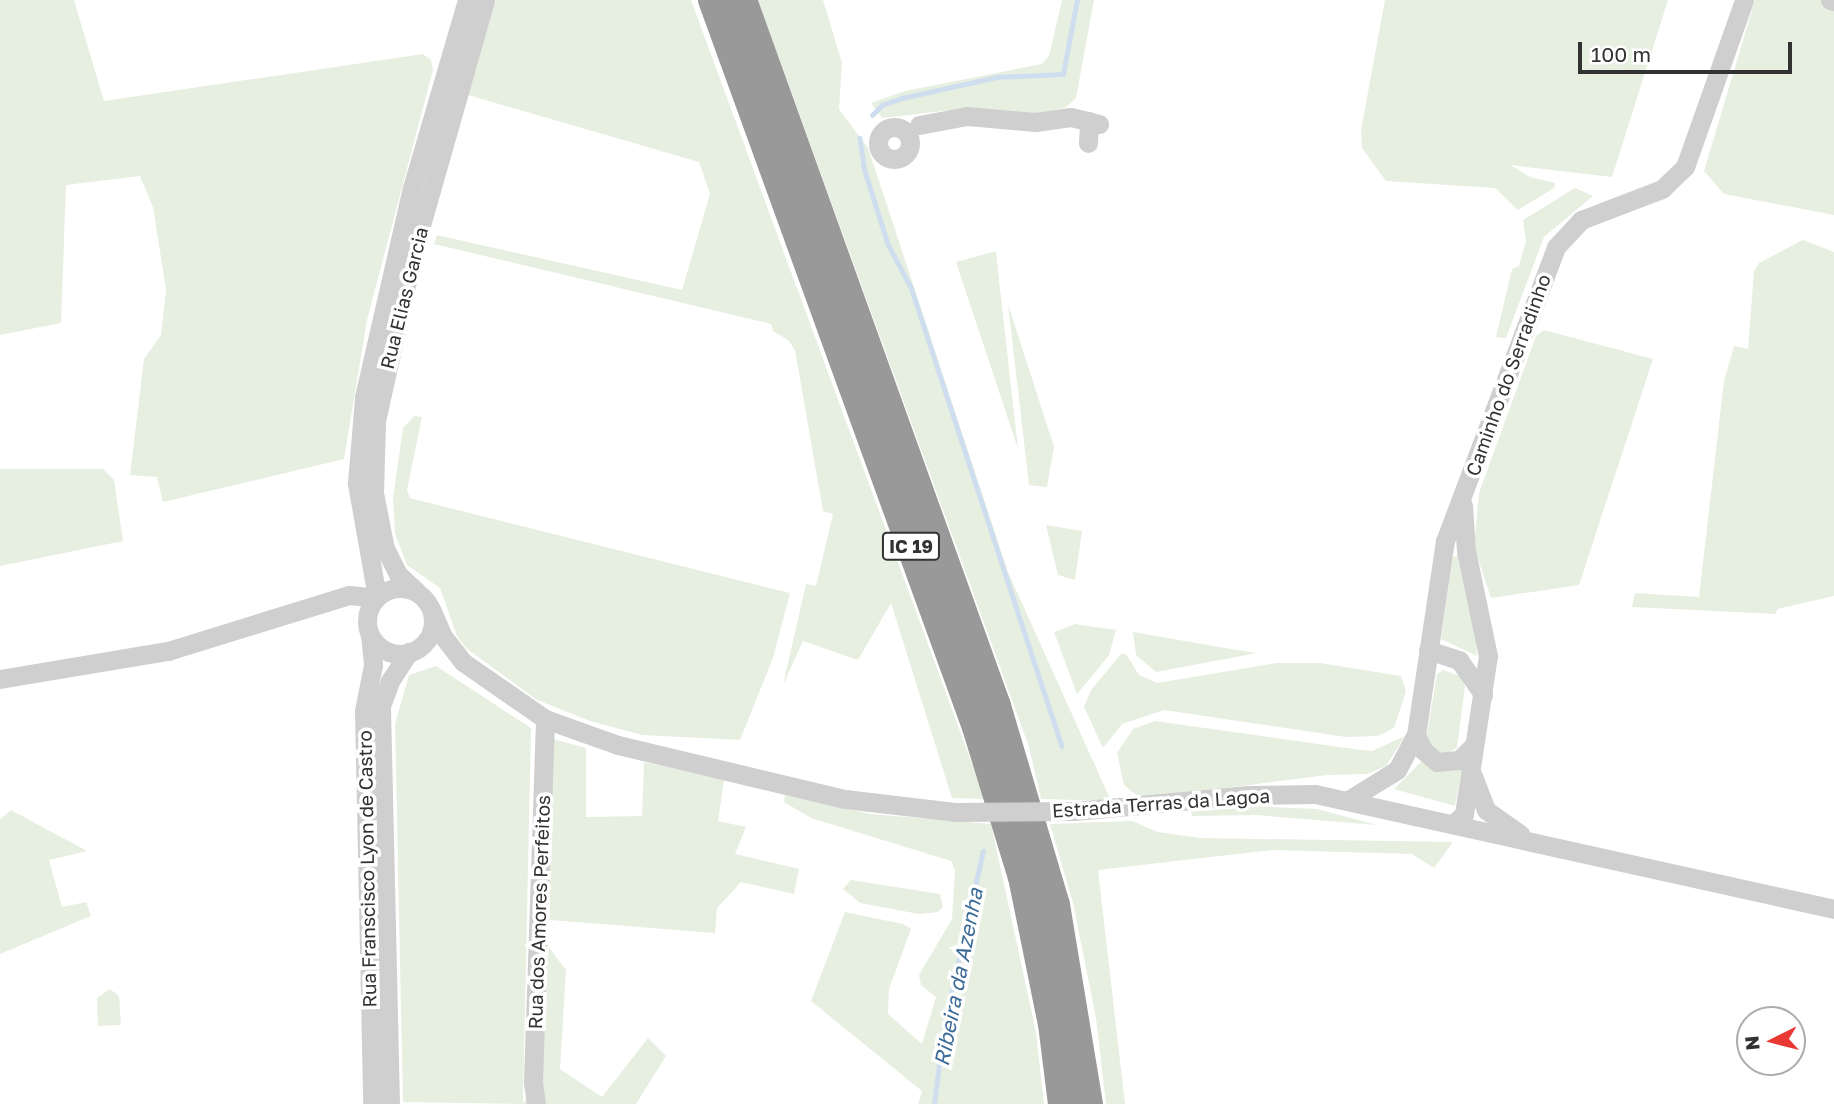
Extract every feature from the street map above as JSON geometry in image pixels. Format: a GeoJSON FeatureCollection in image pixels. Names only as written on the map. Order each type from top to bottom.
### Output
{"type":"FeatureCollection","features":[{"type":"Feature","properties":{"kind":"highway","name":"IC 19"},"geometry":{"type":"LineString","coordinates":[[713,0],[981,739],[1029,904],[1053,1024],[1063,1104]]}},
{"type":"Feature","properties":{"kind":"highway","name":"IC 19"},"geometry":{"type":"LineString","coordinates":[[742,0],[1000,719],[1055,905],[1088,1104]]}},
{"type":"Feature","properties":{"kind":"street","name":"Rua Elias Garcia"},"geometry":{"type":"LineString","coordinates":[[376,598],[357,483],[364,397],[412,188],[467,0]]}},
{"type":"Feature","properties":{"kind":"street","name":"Rua Elias Garcia"},"geometry":{"type":"LineString","coordinates":[[416,591],[391,564],[382,537],[374,493],[376,421],[414,250],[485,0]]}},
{"type":"Feature","properties":{"kind":"street","name":"Caminho do Serradinho"},"geometry":{"type":"LineString","coordinates":[[1350,799],[1397,769],[1416,735],[1442,553],[1556,247],[1581,220],[1662,189],[1685,167],[1744,0]]}},
{"type":"Feature","properties":{"kind":"street"},"geometry":{"type":"LineString","coordinates":[[919,125],[959,117],[1035,122],[1072,117],[1094,122],[1088,143]]}},
{"type":"Feature","properties":{"kind":"street"},"geometry":{"type":"LineString","coordinates":[[1453,824],[1464,814],[1483,694],[1486,632],[1466,551],[1464,493]]}},
{"type":"Feature","properties":{"kind":"street"},"geometry":{"type":"LineString","coordinates":[[344,596],[367,574],[369,553]]}},
{"type":"Feature","properties":{"kind":"street"},"geometry":{"type":"LineString","coordinates":[[0,679],[168,651],[344,596],[376,598],[393,588],[416,591],[432,611],[429,638],[411,652],[390,652],[369,626],[357,604],[344,596]]}},
{"type":"Feature","properties":{"kind":"street"},"geometry":{"type":"LineString","coordinates":[[369,626],[376,598]]}},
{"type":"Feature","properties":{"kind":"street","name":"Estrada Terras da Lagoa"},"geometry":{"type":"LineString","coordinates":[[432,611],[442,635],[463,663]]}},
{"type":"Feature","properties":{"kind":"street","name":"Rua Franscisco Lyon de Castro"},"geometry":{"type":"LineString","coordinates":[[369,626],[373,665],[364,725],[372,1104]]}},
{"type":"Feature","properties":{"kind":"street"},"geometry":{"type":"LineString","coordinates":[[1428,650],[1459,660],[1483,694]]}},
{"type":"Feature","properties":{"kind":"street","name":"Estrada Terras da Lagoa"},"geometry":{"type":"LineString","coordinates":[[411,652],[436,651],[463,663],[545,719],[618,745],[845,799],[956,812],[1075,811],[1274,794],[1350,799],[1550,847],[1834,909]]}},
{"type":"Feature","properties":{"kind":"street","name":"Rua Franscisco Lyon de Castro"},"geometry":{"type":"LineString","coordinates":[[390,1104],[381,706],[390,681],[411,652]]}},
{"type":"Feature","properties":{"kind":"street","name":"Rua dos Amores Perfeitos"},"geometry":{"type":"LineString","coordinates":[[536,1104],[533,1082],[545,719]]}},
{"type":"Feature","properties":{"kind":"street"},"geometry":{"type":"LineString","coordinates":[[1416,735],[1423,750],[1437,762],[1459,760],[1472,754]]}},
{"type":"Feature","properties":{"kind":"street"},"geometry":{"type":"LineString","coordinates":[[1472,754],[1476,790],[1486,810],[1524,837],[1550,847]]}},
{"type":"Feature","properties":{"kind":"shaded area"},"geometry":{"type":"Polygon","coordinates":[[[0,0],[74,0],[104,101],[423,54],[431,60],[433,70],[367,320],[344,459],[163,502],[157,477],[130,475],[144,359],[161,335],[166,290],[153,207],[140,176],[66,185],[61,323],[0,335],[0,0]]]}},
{"type":"Feature","properties":{"kind":"shaded area"},"geometry":{"type":"Polygon","coordinates":[[[496,0],[691,0],[985,799],[952,798],[891,603],[858,660],[803,641],[783,685],[806,584],[816,586],[833,514],[823,511],[795,350],[788,340],[773,331],[771,324],[434,244],[437,235],[682,290],[710,194],[699,162],[468,95],[496,0]]]}},
{"type":"Feature","properties":{"kind":"shaded area"},"geometry":{"type":"Polygon","coordinates":[[[758,0],[823,0],[842,63],[839,109],[868,148],[1008,572],[1111,801],[1041,799],[1029,747],[758,0]]]}},
{"type":"Feature","properties":{"kind":"shaded area"},"geometry":{"type":"Polygon","coordinates":[[[1062,0],[1094,0],[1076,98],[1065,108],[1033,114],[952,110],[882,118],[871,103],[905,91],[1042,64],[1049,56],[1062,0]]]}},
{"type":"Feature","properties":{"kind":"shaded area"},"geometry":{"type":"Polygon","coordinates":[[[1385,0],[1668,0],[1612,177],[1510,165],[1530,177],[1555,183],[1554,188],[1518,210],[1495,188],[1386,181],[1362,148],[1361,130],[1385,0]]]}},
{"type":"Feature","properties":{"kind":"shaded area"},"geometry":{"type":"Polygon","coordinates":[[[1755,0],[1834,0],[1834,215],[1724,194],[1704,171],[1755,0]]]}},
{"type":"Feature","properties":{"kind":"shaded area"},"geometry":{"type":"Polygon","coordinates":[[[1575,188],[1593,196],[1544,237],[1506,338],[1496,337],[1512,269],[1519,266],[1526,241],[1523,220],[1575,188]]]}},
{"type":"Feature","properties":{"kind":"shaded area"},"geometry":{"type":"Polygon","coordinates":[[[1803,240],[1834,252],[1834,596],[1777,609],[1776,614],[1632,607],[1635,593],[1699,597],[1724,381],[1734,346],[1748,349],[1754,272],[1759,263],[1803,240]]]}},
{"type":"Feature","properties":{"kind":"shaded area"},"geometry":{"type":"Polygon","coordinates":[[[996,251],[999,280],[1018,449],[956,262],[996,251]]]}},
{"type":"Feature","properties":{"kind":"shaded area"},"geometry":{"type":"Polygon","coordinates":[[[1008,304],[1054,447],[1047,487],[1029,485],[1008,304]]]}},
{"type":"Feature","properties":{"kind":"shaded area"},"geometry":{"type":"Polygon","coordinates":[[[1544,330],[1653,359],[1579,585],[1491,598],[1474,547],[1479,493],[1536,336],[1544,330]]]}},
{"type":"Feature","properties":{"kind":"shaded area"},"geometry":{"type":"Polygon","coordinates":[[[414,416],[422,417],[407,490],[410,498],[790,593],[773,658],[740,740],[642,735],[590,721],[537,700],[466,648],[457,636],[440,588],[407,565],[395,534],[393,498],[403,428],[414,416]]]}},
{"type":"Feature","properties":{"kind":"shaded area"},"geometry":{"type":"Polygon","coordinates":[[[0,469],[103,469],[114,480],[123,541],[0,566],[0,469]]]}},
{"type":"Feature","properties":{"kind":"shaded area"},"geometry":{"type":"Polygon","coordinates":[[[1046,525],[1082,531],[1075,580],[1058,575],[1046,525]]]}},
{"type":"Feature","properties":{"kind":"shaded area"},"geometry":{"type":"Polygon","coordinates":[[[1458,556],[1475,626],[1477,656],[1441,639],[1453,557],[1458,556]]]}},
{"type":"Feature","properties":{"kind":"shaded area"},"geometry":{"type":"Polygon","coordinates":[[[1075,624],[1116,630],[1109,655],[1077,694],[1054,632],[1075,624]]]}},
{"type":"Feature","properties":{"kind":"shaded area"},"geometry":{"type":"Polygon","coordinates":[[[1133,632],[1257,653],[1156,672],[1136,655],[1133,632]]]}},
{"type":"Feature","properties":{"kind":"shaded area"},"geometry":{"type":"Polygon","coordinates":[[[1121,654],[1126,654],[1139,675],[1157,683],[1277,663],[1320,663],[1401,676],[1406,691],[1394,728],[1378,736],[1346,737],[1164,710],[1122,724],[1103,748],[1084,707],[1091,690],[1121,654]]]}},
{"type":"Feature","properties":{"kind":"shaded area"},"geometry":{"type":"Polygon","coordinates":[[[436,666],[531,728],[523,1103],[541,1087],[548,946],[566,970],[560,1069],[602,1097],[648,1038],[666,1056],[636,1104],[403,1102],[395,724],[409,675],[436,666]]]}},
{"type":"Feature","properties":{"kind":"shaded area"},"geometry":{"type":"Polygon","coordinates":[[[1443,670],[1460,676],[1465,686],[1457,748],[1442,756],[1426,740],[1437,674],[1443,670]]]}},
{"type":"Feature","properties":{"kind":"shaded area"},"geometry":{"type":"Polygon","coordinates":[[[1155,721],[1372,751],[1405,736],[1386,766],[1367,774],[1327,775],[1141,799],[1124,785],[1117,753],[1133,729],[1155,721]]]}},
{"type":"Feature","properties":{"kind":"shaded area"},"geometry":{"type":"Polygon","coordinates":[[[549,738],[586,748],[586,817],[642,816],[644,762],[724,780],[718,821],[746,827],[735,854],[799,869],[794,894],[741,882],[717,908],[715,933],[550,920],[549,738]]]}},
{"type":"Feature","properties":{"kind":"shaded area"},"geometry":{"type":"Polygon","coordinates":[[[1423,760],[1438,772],[1462,768],[1455,806],[1394,789],[1423,760]]]}},
{"type":"Feature","properties":{"kind":"shaded area"},"geometry":{"type":"Polygon","coordinates":[[[785,795],[870,814],[991,824],[1036,1032],[1044,1104],[918,1104],[922,1091],[811,1001],[845,912],[903,924],[911,929],[889,989],[888,1014],[922,1044],[936,997],[921,985],[919,975],[952,919],[955,870],[951,861],[811,818],[784,802],[785,795]]]}},
{"type":"Feature","properties":{"kind":"shaded area"},"geometry":{"type":"Polygon","coordinates":[[[1245,806],[1317,809],[1377,825],[1256,815],[1192,816],[1191,810],[1245,806]]]}},
{"type":"Feature","properties":{"kind":"shaded area"},"geometry":{"type":"Polygon","coordinates":[[[11,810],[87,851],[49,860],[62,907],[86,902],[91,916],[0,954],[0,819],[11,810]]]}},
{"type":"Feature","properties":{"kind":"shaded area"},"geometry":{"type":"Polygon","coordinates":[[[1132,821],[1158,832],[1200,838],[1453,842],[1434,868],[1412,854],[1273,850],[1098,870],[1125,1104],[1106,1104],[1096,1018],[1073,903],[1050,824],[1132,821]]]}},
{"type":"Feature","properties":{"kind":"shaded area"},"geometry":{"type":"Polygon","coordinates":[[[851,880],[940,894],[943,907],[938,912],[919,914],[860,903],[843,889],[851,880]]]}},
{"type":"Feature","properties":{"kind":"shaded area"},"geometry":{"type":"Polygon","coordinates":[[[110,989],[119,996],[121,1025],[98,1026],[97,998],[110,989]]]}},
{"type":"Feature","properties":{"kind":"waterway"},"geometry":{"type":"LineString","coordinates":[[872,115],[882,105],[902,98],[997,77],[1063,74],[1077,0]]}},
{"type":"Feature","properties":{"kind":"waterway"},"geometry":{"type":"LineString","coordinates":[[860,138],[864,168],[888,244],[911,287],[1062,746]]}},
{"type":"Feature","properties":{"kind":"waterway","name":"Ribeira da Azenha"},"geometry":{"type":"LineString","coordinates":[[934,1104],[944,1025],[983,851]]}}]}
